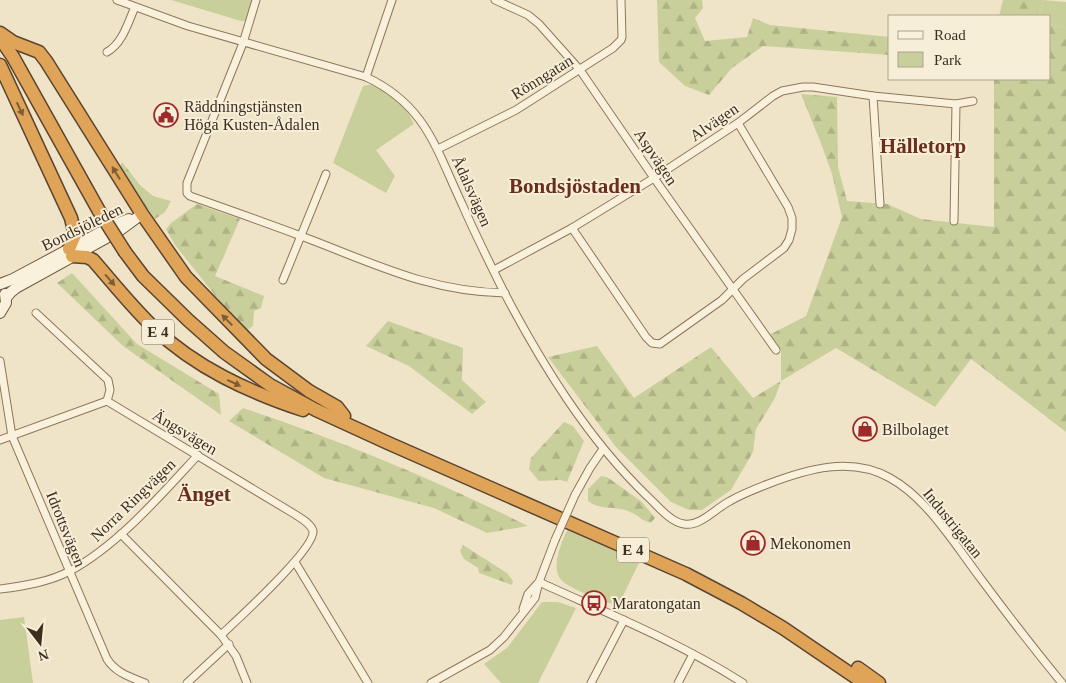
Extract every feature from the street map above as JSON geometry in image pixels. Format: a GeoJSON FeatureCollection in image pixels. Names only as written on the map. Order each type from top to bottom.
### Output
{"type":"FeatureCollection","features":[{"type":"Feature","properties":{"kind":"highway","name":"E 4"},"geometry":{"type":"LineString","coordinates":[[0,33],[13,42],[39,52],[174,262],[214,307],[266,359],[291,379],[337,407],[344,416]]}},
{"type":"Feature","properties":{"kind":"highway","name":"E 4"},"geometry":{"type":"LineString","coordinates":[[0,38],[17,64],[99,211],[143,276],[224,352],[256,376],[284,393],[388,443],[686,574],[783,628],[864,683]]}},
{"type":"Feature","properties":{"kind":"highway"},"geometry":{"type":"LineString","coordinates":[[0,64],[71,218],[75,235],[70,252]]}},
{"type":"Feature","properties":{"kind":"highway","name":"E 4"},"geometry":{"type":"LineString","coordinates":[[70,252],[93,260],[156,329],[178,348],[204,366],[232,382],[283,403],[311,413],[328,414]]}},
{"type":"Feature","properties":{"kind":"highway","name":"E 4"},"geometry":{"type":"LineString","coordinates":[[188,320],[269,376],[344,416],[704,575],[797,627],[879,683]]}},
{"type":"Feature","properties":{"kind":"main road","name":"Bondsjöleden"},"geometry":{"type":"LineString","coordinates":[[6,298],[10,292],[70,252],[114,225],[142,214]]}},
{"type":"Feature","properties":{"kind":"main road","name":"Bondsjöleden"},"geometry":{"type":"LineString","coordinates":[[0,286],[70,252]]}},
{"type":"Feature","properties":{"kind":"main road"},"geometry":{"type":"LineString","coordinates":[[0,286],[6,298],[5,305],[0,314]]}},
{"type":"Feature","properties":{"kind":"street","name":"Ådalsvägen"},"geometry":{"type":"LineString","coordinates":[[118,0],[243,43],[366,77],[384,86],[407,104],[424,124],[438,149],[505,293],[559,385],[603,449],[644,493],[675,521],[683,524],[698,522]]}},
{"type":"Feature","properties":{"kind":"street"},"geometry":{"type":"LineString","coordinates":[[256,0],[243,43],[187,183],[187,193],[190,196],[301,236],[394,273],[461,290],[505,293]]}},
{"type":"Feature","properties":{"kind":"street"},"geometry":{"type":"LineString","coordinates":[[366,77],[392,0]]}},
{"type":"Feature","properties":{"kind":"street","name":"Aspvägen"},"geometry":{"type":"LineString","coordinates":[[495,0],[528,15],[539,24],[580,70],[776,350]]}},
{"type":"Feature","properties":{"kind":"street","name":"Rönngatan"},"geometry":{"type":"LineString","coordinates":[[438,149],[516,110],[613,48],[621,40],[621,0]]}},
{"type":"Feature","properties":{"kind":"street"},"geometry":{"type":"LineString","coordinates":[[107,52],[111,50],[123,34],[135,7]]}},
{"type":"Feature","properties":{"kind":"street","name":"Alvägen"},"geometry":{"type":"LineString","coordinates":[[494,270],[572,228],[654,178],[738,124],[772,96],[792,89],[813,87],[873,96],[956,104],[973,101]]}},
{"type":"Feature","properties":{"kind":"street"},"geometry":{"type":"LineString","coordinates":[[873,96],[880,204]]}},
{"type":"Feature","properties":{"kind":"street"},"geometry":{"type":"LineString","coordinates":[[954,221],[956,104]]}},
{"type":"Feature","properties":{"kind":"street"},"geometry":{"type":"LineString","coordinates":[[572,228],[652,343],[660,344],[668,339],[722,300],[743,279],[784,248],[789,240],[792,218],[788,207],[738,124]]}},
{"type":"Feature","properties":{"kind":"street"},"geometry":{"type":"LineString","coordinates":[[283,280],[326,174]]}},
{"type":"Feature","properties":{"kind":"street"},"geometry":{"type":"LineString","coordinates":[[0,440],[107,400],[110,390],[108,380],[36,313]]}},
{"type":"Feature","properties":{"kind":"street","name":"Idrottsvägen"},"geometry":{"type":"LineString","coordinates":[[0,361],[12,436],[106,659],[118,671],[146,683]]}},
{"type":"Feature","properties":{"kind":"street","name":"Ängsvägen"},"geometry":{"type":"LineString","coordinates":[[107,400],[310,525],[313,532],[311,539],[295,562]]}},
{"type":"Feature","properties":{"kind":"street"},"geometry":{"type":"LineString","coordinates":[[431,683],[490,650],[504,637],[535,598],[538,582],[555,540],[590,468],[603,449]]}},
{"type":"Feature","properties":{"kind":"street","name":"Norra Ringvägen"},"geometry":{"type":"LineString","coordinates":[[0,589],[35,583],[70,571],[94,555],[121,534],[198,456]]}},
{"type":"Feature","properties":{"kind":"street","name":"Industrigatan"},"geometry":{"type":"LineString","coordinates":[[698,522],[742,494],[809,470],[844,466],[863,468],[889,477],[920,500],[1062,683]]}},
{"type":"Feature","properties":{"kind":"street"},"geometry":{"type":"LineString","coordinates":[[121,534],[229,644],[247,683]]}},
{"type":"Feature","properties":{"kind":"street"},"geometry":{"type":"LineString","coordinates":[[221,635],[295,562],[368,683]]}},
{"type":"Feature","properties":{"kind":"street"},"geometry":{"type":"LineString","coordinates":[[538,582],[624,620],[693,654],[742,683]]}},
{"type":"Feature","properties":{"kind":"street"},"geometry":{"type":"LineString","coordinates":[[591,683],[624,620]]}},
{"type":"Feature","properties":{"kind":"street"},"geometry":{"type":"LineString","coordinates":[[187,683],[229,644]]}},
{"type":"Feature","properties":{"kind":"street"},"geometry":{"type":"LineString","coordinates":[[678,683],[693,654]]}},
{"type":"Feature","properties":{"kind":"green space"},"geometry":{"type":"Polygon","coordinates":[[[171,0],[252,0],[246,21],[241,21],[171,0]]]}},
{"type":"Feature","properties":{"kind":"green space"},"geometry":{"type":"Polygon","coordinates":[[[657,0],[702,0],[703,8],[695,18],[705,41],[747,37],[753,18],[770,25],[888,37],[888,55],[763,46],[732,68],[709,95],[685,86],[659,62],[657,0]]]}},
{"type":"Feature","properties":{"kind":"green space"},"geometry":{"type":"Polygon","coordinates":[[[1003,0],[1043,0],[1039,15],[999,15],[1003,0]]]}},
{"type":"Feature","properties":{"kind":"green space"},"geometry":{"type":"Polygon","coordinates":[[[1043,0],[1066,2],[1066,28],[1051,24],[1051,15],[1039,15],[1043,0]]]}},
{"type":"Feature","properties":{"kind":"green space"},"geometry":{"type":"Polygon","coordinates":[[[1051,24],[1066,28],[1066,432],[971,359],[935,407],[836,348],[781,381],[781,350],[769,335],[806,316],[842,217],[832,174],[801,94],[837,97],[838,167],[847,201],[887,204],[921,219],[994,227],[994,80],[1051,80],[1051,24]]]}},
{"type":"Feature","properties":{"kind":"green space"},"geometry":{"type":"Polygon","coordinates":[[[374,84],[398,101],[407,111],[414,124],[376,150],[395,176],[386,193],[333,163],[363,86],[374,84]]]}},
{"type":"Feature","properties":{"kind":"green space"},"geometry":{"type":"Polygon","coordinates":[[[122,162],[140,185],[153,196],[171,201],[165,212],[155,219],[129,182],[120,166],[122,162]]]}},
{"type":"Feature","properties":{"kind":"green space"},"geometry":{"type":"Polygon","coordinates":[[[197,204],[240,219],[215,276],[264,296],[261,308],[254,311],[253,326],[246,331],[175,245],[166,229],[171,223],[197,204]]]}},
{"type":"Feature","properties":{"kind":"green space"},"geometry":{"type":"Polygon","coordinates":[[[72,273],[137,344],[219,394],[221,415],[123,346],[57,283],[72,273]]]}},
{"type":"Feature","properties":{"kind":"green space"},"geometry":{"type":"Polygon","coordinates":[[[388,321],[463,348],[462,380],[486,402],[472,414],[409,366],[366,346],[388,321]]]}},
{"type":"Feature","properties":{"kind":"green space"},"geometry":{"type":"Polygon","coordinates":[[[597,346],[634,398],[711,347],[753,398],[781,381],[775,398],[756,429],[753,452],[731,490],[702,510],[689,510],[671,502],[616,447],[548,357],[597,346]]]}},
{"type":"Feature","properties":{"kind":"green space"},"geometry":{"type":"Polygon","coordinates":[[[243,408],[316,433],[387,462],[528,526],[487,533],[434,508],[324,478],[229,421],[243,408]]]}},
{"type":"Feature","properties":{"kind":"green space"},"geometry":{"type":"Polygon","coordinates":[[[564,422],[573,426],[584,441],[567,482],[560,480],[539,481],[529,469],[531,458],[564,422]]]}},
{"type":"Feature","properties":{"kind":"green space"},"geometry":{"type":"Polygon","coordinates":[[[601,476],[607,477],[642,502],[655,518],[651,523],[625,510],[598,506],[588,501],[588,489],[601,476]]]}},
{"type":"Feature","properties":{"kind":"green space"},"geometry":{"type":"Polygon","coordinates":[[[568,528],[640,561],[618,606],[576,590],[559,577],[557,559],[568,528]]]}},
{"type":"Feature","properties":{"kind":"green space"},"geometry":{"type":"Polygon","coordinates":[[[463,545],[507,573],[513,581],[512,585],[479,573],[478,568],[464,559],[460,551],[463,545]]]}},
{"type":"Feature","properties":{"kind":"green space"},"geometry":{"type":"Polygon","coordinates":[[[542,602],[558,602],[576,608],[538,683],[501,683],[484,664],[507,648],[542,602]]]}},
{"type":"Feature","properties":{"kind":"green space"},"geometry":{"type":"Polygon","coordinates":[[[24,617],[33,683],[0,683],[0,620],[24,617]]]}},
{"type":"Feature","properties":{"kind":"place","name":"Räddningstjänsten Höga Kusten-Ådalen"},"geometry":{"type":"Point","coordinates":[166,115]}},
{"type":"Feature","properties":{"kind":"place","name":"Bilbolaget"},"geometry":{"type":"Point","coordinates":[865,429]}},
{"type":"Feature","properties":{"kind":"place","name":"Mekonomen"},"geometry":{"type":"Point","coordinates":[753,543]}},
{"type":"Feature","properties":{"kind":"place","name":"Maratongatan"},"geometry":{"type":"Point","coordinates":[594,603]}},
{"type":"Feature","properties":{"kind":"district","name":"Hälletorp"},"geometry":{"type":"Point","coordinates":[923,146]}},
{"type":"Feature","properties":{"kind":"district","name":"Bondsjöstaden"},"geometry":{"type":"Point","coordinates":[575,186]}},
{"type":"Feature","properties":{"kind":"district","name":"Änget"},"geometry":{"type":"Point","coordinates":[204,494]}}]}
